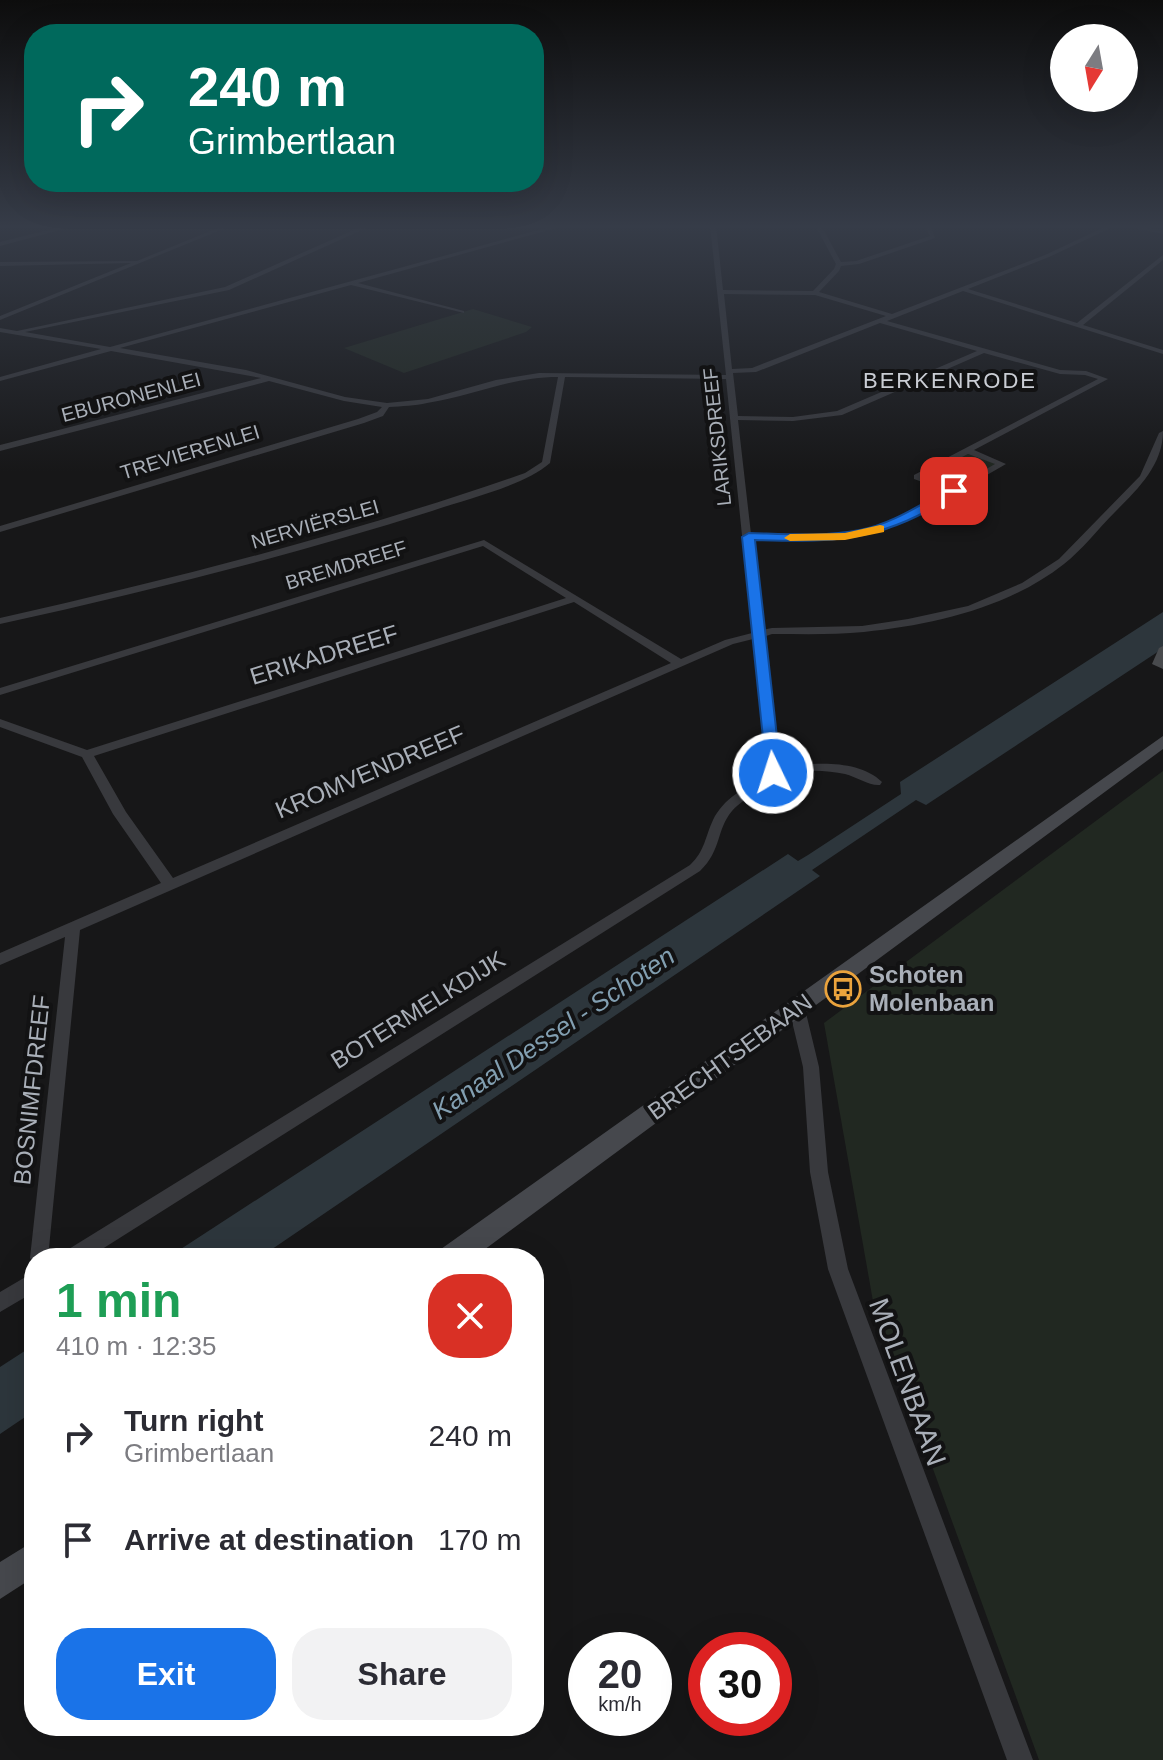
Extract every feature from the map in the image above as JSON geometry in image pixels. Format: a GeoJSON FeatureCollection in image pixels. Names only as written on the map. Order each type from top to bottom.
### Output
{"type":"FeatureCollection","features":[{"type":"Feature","properties":{"kind":"main road","name":"BRECHTSEBAAN"},"geometry":{"type":"LineString","coordinates":[[465,1248],[1163,741]]}},
{"type":"Feature","properties":{"kind":"main road"},"geometry":{"type":"LineString","coordinates":[[0,1582],[24,1564]]}},
{"type":"Feature","properties":{"kind":"street"},"geometry":{"type":"LineString","coordinates":[[0,318],[27,307]]}},
{"type":"Feature","properties":{"kind":"street"},"geometry":{"type":"LineString","coordinates":[[16,333],[140,307]]}},
{"type":"Feature","properties":{"kind":"street"},"geometry":{"type":"LineString","coordinates":[[0,379],[261,307]]}},
{"type":"Feature","properties":{"kind":"street"},"geometry":{"type":"LineString","coordinates":[[443,307],[462,312]]}},
{"type":"Feature","properties":{"kind":"street","name":"LARIKSDREEF"},"geometry":{"type":"LineString","coordinates":[[723,307],[760,634],[768,778]]}},
{"type":"Feature","properties":{"kind":"street"},"geometry":{"type":"LineString","coordinates":[[862,307],[892,316]]}},
{"type":"Feature","properties":{"kind":"street"},"geometry":{"type":"LineString","coordinates":[[0,330],[270,378],[344,399],[387,405],[428,401],[519,378],[562,374],[730,374],[753,370],[915,307]]}},
{"type":"Feature","properties":{"kind":"street"},"geometry":{"type":"LineString","coordinates":[[1021,307],[1163,352]]}},
{"type":"Feature","properties":{"kind":"street"},"geometry":{"type":"LineString","coordinates":[[1079,325],[1101,307]]}},
{"type":"Feature","properties":{"kind":"street"},"geometry":{"type":"LineString","coordinates":[[881,321],[1060,372],[1086,373],[1104,379],[917,477],[954,491]]}},
{"type":"Feature","properties":{"kind":"street"},"geometry":{"type":"LineString","coordinates":[[734,418],[793,419],[839,413],[984,350]]}},
{"type":"Feature","properties":{"kind":"street","name":"NERVIËRSLEI"},"geometry":{"type":"LineString","coordinates":[[0,621],[124,594],[292,550],[455,502],[528,475],[546,463],[562,374]]}},
{"type":"Feature","properties":{"kind":"street","name":"EBURONENLEI"},"geometry":{"type":"LineString","coordinates":[[0,448],[270,378]]}},
{"type":"Feature","properties":{"kind":"street","name":"TREVIERENLEI"},"geometry":{"type":"LineString","coordinates":[[0,529],[361,421],[380,414],[387,405]]}},
{"type":"Feature","properties":{"kind":"street","name":"KROMVENDREEF"},"geometry":{"type":"LineString","coordinates":[[0,959],[729,642],[760,634],[908,622],[971,608],[1026,585],[1062,561],[1144,477],[1163,433]]}},
{"type":"Feature","properties":{"kind":"street"},"geometry":{"type":"LineString","coordinates":[[749,537],[828,538],[864,533],[897,522],[1002,464],[968,451]]}},
{"type":"Feature","properties":{"kind":"street","name":"BREMDREEF"},"geometry":{"type":"LineString","coordinates":[[0,692],[484,543],[681,664]]}},
{"type":"Feature","properties":{"kind":"street","name":"ERIKADREEF"},"geometry":{"type":"LineString","coordinates":[[87,754],[574,599]]}},
{"type":"Feature","properties":{"kind":"street"},"geometry":{"type":"LineString","coordinates":[[0,723],[87,754],[120,814],[170,885]]}},
{"type":"Feature","properties":{"kind":"street"},"geometry":{"type":"LineString","coordinates":[[768,778],[799,768],[833,768],[866,775],[876,782]]}},
{"type":"Feature","properties":{"kind":"street","name":"BOTERMELKDIJK"},"geometry":{"type":"LineString","coordinates":[[87,1248],[695,868],[709,855],[720,819],[732,803],[768,778]]}},
{"type":"Feature","properties":{"kind":"street","name":"BOSNIMFDREEF"},"geometry":{"type":"LineString","coordinates":[[40,1248],[73,927]]}},
{"type":"Feature","properties":{"kind":"street","name":"MOLENBAAN"},"geometry":{"type":"LineString","coordinates":[[797,1009],[811,1067],[819,1172],[838,1269],[1020,1760]]}},
{"type":"Feature","properties":{"kind":"street"},"geometry":{"type":"LineString","coordinates":[[0,1303],[24,1287]]}},
{"type":"Feature","properties":{"kind":"shaded area"},"geometry":{"type":"Polygon","coordinates":[[[473,309],[532,327],[526,332],[404,373],[344,348],[473,309]]]}},
{"type":"Feature","properties":{"kind":"shaded area"},"geometry":{"type":"Polygon","coordinates":[[[968,454],[997,464],[955,488],[924,477],[968,454]]]}},
{"type":"Feature","properties":{"kind":"shaded area"},"geometry":{"type":"Polygon","coordinates":[[[1163,771],[1163,1760],[1039,1760],[874,1307],[824,1023],[1163,771]]]}},
{"type":"Feature","properties":{"kind":"water","name":"Kanaal Dessel - Schoten"},"geometry":{"type":"Polygon","coordinates":[[[1163,612],[1163,647],[1156,653],[926,805],[916,800],[812,870],[820,876],[274,1248],[182,1248],[788,854],[798,861],[808,855],[901,794],[900,782],[1163,612]]]}},
{"type":"Feature","properties":{"kind":"water"},"geometry":{"type":"Polygon","coordinates":[[[24,1351],[24,1418],[0,1434],[0,1367],[24,1351]]]}},
{"type":"Feature","properties":{"kind":"slow traffic"},"geometry":{"type":"LineString","coordinates":[[790,538],[828,538],[880,529]]}},
{"type":"Feature","properties":{"kind":"place","name":"Schoten Molenbaan"},"geometry":{"type":"Point","coordinates":[843,989]}},
{"type":"Feature","properties":{"kind":"district","name":"BERKENRODE"},"geometry":{"type":"Point","coordinates":[950,380]}},
{"type":"Feature","properties":{"kind":"route"},"geometry":{"type":"LineString","coordinates":[[773,773],[749,537],[828,538],[864,533],[897,522],[954,491]]}}]}
